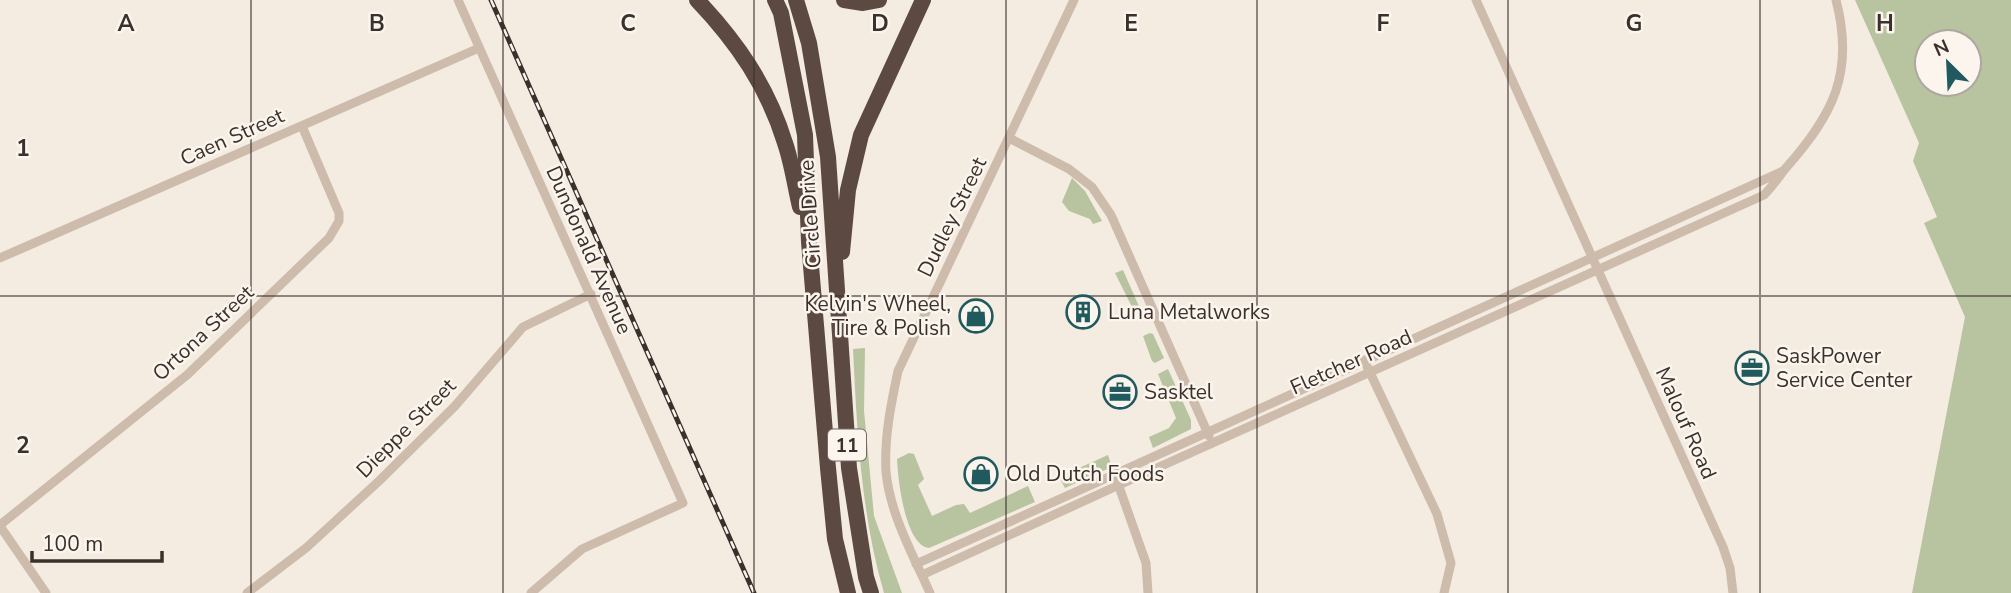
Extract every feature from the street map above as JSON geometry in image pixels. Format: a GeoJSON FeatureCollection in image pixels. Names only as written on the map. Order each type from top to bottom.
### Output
{"type":"FeatureCollection","features":[{"type":"Feature","properties":{"kind":"highway"},"geometry":{"type":"LineString","coordinates":[[697,0],[738,46],[771,102],[785,143],[809,242]]}},
{"type":"Feature","properties":{"kind":"highway","name":"Circle Drive"},"geometry":{"type":"LineString","coordinates":[[775,0],[781,13],[805,135],[809,242],[835,539],[848,593]]}},
{"type":"Feature","properties":{"kind":"highway","name":"Circle Drive"},"geometry":{"type":"LineString","coordinates":[[796,0],[809,43],[824,127],[849,468],[864,566],[871,593]]}},
{"type":"Feature","properties":{"kind":"highway"},"geometry":{"type":"LineString","coordinates":[[844,0],[863,3],[879,0]]}},
{"type":"Feature","properties":{"kind":"highway"},"geometry":{"type":"LineString","coordinates":[[836,296],[848,190],[861,135],[923,0]]}},
{"type":"Feature","properties":{"kind":"street","name":"Dundonald Avenue"},"geometry":{"type":"LineString","coordinates":[[456,0],[591,294],[683,503],[582,549],[531,593]]}},
{"type":"Feature","properties":{"kind":"street","name":"Dudley Street"},"geometry":{"type":"LineString","coordinates":[[922,575],[895,511],[887,475],[885,452],[891,400],[898,371],[1074,0]]}},
{"type":"Feature","properties":{"kind":"street","name":"Malouf Road"},"geometry":{"type":"LineString","coordinates":[[1476,0],[1723,547],[1730,568],[1733,593]]}},
{"type":"Feature","properties":{"kind":"street","name":"Fletcher Road"},"geometry":{"type":"LineString","coordinates":[[922,575],[1764,195],[1801,153],[1824,121],[1837,90],[1844,55],[1836,0]]}},
{"type":"Feature","properties":{"kind":"street","name":"Caen Street"},"geometry":{"type":"LineString","coordinates":[[0,258],[479,48]]}},
{"type":"Feature","properties":{"kind":"street","name":"Ortona Street"},"geometry":{"type":"LineString","coordinates":[[0,525],[187,375],[329,238],[339,221],[339,213],[302,126]]}},
{"type":"Feature","properties":{"kind":"street"},"geometry":{"type":"LineString","coordinates":[[1009,138],[1069,169],[1092,187],[1111,215],[1212,443]]}},
{"type":"Feature","properties":{"kind":"street","name":"Fletcher Road"},"geometry":{"type":"LineString","coordinates":[[916,564],[1363,360],[1593,260],[1784,170]]}},
{"type":"Feature","properties":{"kind":"street","name":"Dieppe Street"},"geometry":{"type":"LineString","coordinates":[[247,593],[306,548],[379,481],[455,406],[523,327],[591,294]]}},
{"type":"Feature","properties":{"kind":"street"},"geometry":{"type":"LineString","coordinates":[[1363,360],[1437,513],[1451,563],[1444,593]]}},
{"type":"Feature","properties":{"kind":"street"},"geometry":{"type":"LineString","coordinates":[[1114,474],[1146,563],[1148,593]]}},
{"type":"Feature","properties":{"kind":"street"},"geometry":{"type":"LineString","coordinates":[[0,525],[46,593]]}},
{"type":"Feature","properties":{"kind":"street"},"geometry":{"type":"LineString","coordinates":[[922,575],[930,593]]}},
{"type":"Feature","properties":{"kind":"green space"},"geometry":{"type":"Polygon","coordinates":[[[1855,0],[2011,0],[2011,593],[1912,593],[1965,317],[1924,223],[1937,217],[1913,161],[1919,143],[1855,0]]]}},
{"type":"Feature","properties":{"kind":"green space"},"geometry":{"type":"Polygon","coordinates":[[[1072,178],[1085,191],[1102,221],[1093,224],[1090,219],[1069,211],[1062,202],[1072,178]]]}},
{"type":"Feature","properties":{"kind":"green space"},"geometry":{"type":"Polygon","coordinates":[[[1123,270],[1141,311],[1135,313],[1115,273],[1123,270]]]}},
{"type":"Feature","properties":{"kind":"green space"},"geometry":{"type":"Polygon","coordinates":[[[1153,334],[1164,358],[1155,363],[1143,336],[1153,334]]]}},
{"type":"Feature","properties":{"kind":"green space"},"geometry":{"type":"Polygon","coordinates":[[[865,348],[864,411],[874,516],[902,593],[884,593],[865,503],[853,349],[865,348]]]}},
{"type":"Feature","properties":{"kind":"green space"},"geometry":{"type":"Polygon","coordinates":[[[1168,369],[1191,420],[1191,429],[1153,448],[1149,437],[1169,428],[1176,418],[1158,374],[1168,369]]]}},
{"type":"Feature","properties":{"kind":"green space"},"geometry":{"type":"Polygon","coordinates":[[[909,453],[914,454],[924,479],[918,485],[932,516],[964,504],[970,513],[1028,486],[1035,502],[929,548],[914,536],[901,496],[897,459],[909,453]]]}},
{"type":"Feature","properties":{"kind":"green space"},"geometry":{"type":"Polygon","coordinates":[[[1108,455],[1112,467],[1065,488],[1059,477],[1108,455]]]}},
{"type":"Feature","properties":{"kind":"railway"},"geometry":{"type":"LineString","coordinates":[[491,0],[754,593]]}},
{"type":"Feature","properties":{"kind":"place","name":"Luna Metalworks"},"geometry":{"type":"Point","coordinates":[1083,312]}},
{"type":"Feature","properties":{"kind":"place","name":"Kelvin's Wheel, Tire & Polish"},"geometry":{"type":"Point","coordinates":[976,316]}},
{"type":"Feature","properties":{"kind":"place","name":"SaskPower Service Center"},"geometry":{"type":"Point","coordinates":[1752,368]}},
{"type":"Feature","properties":{"kind":"place","name":"Sasktel"},"geometry":{"type":"Point","coordinates":[1120,392]}},
{"type":"Feature","properties":{"kind":"place","name":"Old Dutch Foods"},"geometry":{"type":"Point","coordinates":[981,474]}}]}
